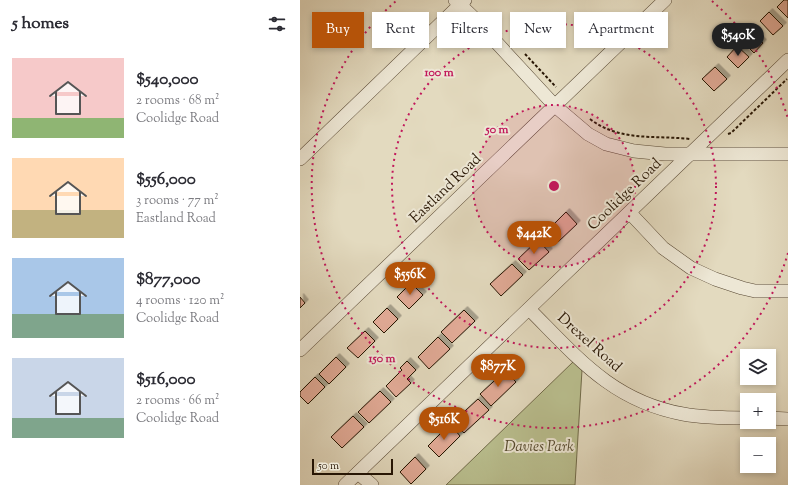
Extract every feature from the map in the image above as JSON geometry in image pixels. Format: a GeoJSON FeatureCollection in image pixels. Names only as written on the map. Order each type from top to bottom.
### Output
{"type":"FeatureCollection","features":[{"type":"Feature","properties":{"kind":"street","name":"Eastland Road"},"geometry":{"type":"LineString","coordinates":[[300,350],[665,0]]}},
{"type":"Feature","properties":{"kind":"street"},"geometry":{"type":"LineString","coordinates":[[300,159],[460,2],[555,106],[588,134],[606,144],[634,151],[665,154],[788,154]]}},
{"type":"Feature","properties":{"kind":"street","name":"Coolidge Road"},"geometry":{"type":"LineString","coordinates":[[345,485],[788,60]]}},
{"type":"Feature","properties":{"kind":"street"},"geometry":{"type":"LineString","coordinates":[[630,213],[663,248],[691,268],[715,279],[742,288],[755,291],[788,291]]}},
{"type":"Feature","properties":{"kind":"street","name":"Drexel Road"},"geometry":{"type":"LineString","coordinates":[[529,309],[595,374],[636,399],[648,405],[683,414],[740,418]]}},
{"type":"Feature","properties":{"kind":"street"},"geometry":{"type":"LineString","coordinates":[[776,418],[788,419]]}},
{"type":"Feature","properties":{"kind":"street"},"geometry":{"type":"LineString","coordinates":[[358,473],[372,485]]}},
{"type":"Feature","properties":{"kind":"path"},"geometry":{"type":"LineString","coordinates":[[524,53],[565,96]]}},
{"type":"Feature","properties":{"kind":"path"},"geometry":{"type":"LineString","coordinates":[[585,115],[597,124],[619,133],[644,137],[693,139],[731,133],[788,78]]}},
{"type":"Feature","properties":{"kind":"green space","name":"Davies Park"},"geometry":{"type":"Polygon","coordinates":[[[574,361],[582,370],[575,485],[446,485],[574,361]]]}},
{"type":"Feature","properties":{"kind":"building"},"geometry":{"type":"Polygon","coordinates":[[[784,0],[788,0],[788,18],[777,7],[784,0]]]}},
{"type":"Feature","properties":{"kind":"building"},"geometry":{"type":"Polygon","coordinates":[[[769,12],[783,26],[773,35],[760,21],[769,12]]]}},
{"type":"Feature","properties":{"kind":"building"},"geometry":{"type":"Polygon","coordinates":[[[750,30],[763,43],[754,53],[740,39],[750,30]]]}},
{"type":"Feature","properties":{"kind":"building"},"geometry":{"type":"Polygon","coordinates":[[[737,46],[749,57],[738,68],[727,57],[737,46]]]}},
{"type":"Feature","properties":{"kind":"building"},"geometry":{"type":"Polygon","coordinates":[[[715,67],[727,79],[714,91],[702,79],[715,67]]]}},
{"type":"Feature","properties":{"kind":"building"},"geometry":{"type":"Polygon","coordinates":[[[566,212],[577,224],[558,242],[547,231],[566,212]]]}},
{"type":"Feature","properties":{"kind":"building"},"geometry":{"type":"Polygon","coordinates":[[[538,240],[549,252],[529,270],[518,259],[538,240]]]}},
{"type":"Feature","properties":{"kind":"building"},"geometry":{"type":"Polygon","coordinates":[[[512,264],[523,275],[501,296],[490,284],[512,264]]]}},
{"type":"Feature","properties":{"kind":"building"},"geometry":{"type":"Polygon","coordinates":[[[411,283],[423,295],[409,309],[397,297],[411,283]]]}},
{"type":"Feature","properties":{"kind":"building"},"geometry":{"type":"Polygon","coordinates":[[[300,297],[305,303],[300,308],[300,297]]]}},
{"type":"Feature","properties":{"kind":"building"},"geometry":{"type":"Polygon","coordinates":[[[387,308],[398,319],[384,333],[373,322],[387,308]]]}},
{"type":"Feature","properties":{"kind":"building"},"geometry":{"type":"Polygon","coordinates":[[[464,310],[475,321],[452,343],[441,332],[464,310]]]}},
{"type":"Feature","properties":{"kind":"building"},"geometry":{"type":"Polygon","coordinates":[[[365,331],[375,341],[358,358],[347,348],[365,331]]]}},
{"type":"Feature","properties":{"kind":"building"},"geometry":{"type":"Polygon","coordinates":[[[438,337],[450,349],[429,369],[418,357],[438,337]]]}},
{"type":"Feature","properties":{"kind":"building"},"geometry":{"type":"Polygon","coordinates":[[[336,357],[346,367],[329,384],[319,374],[336,357]]]}},
{"type":"Feature","properties":{"kind":"building"},"geometry":{"type":"Polygon","coordinates":[[[407,361],[416,370],[407,379],[411,383],[396,397],[386,386],[402,370],[400,368],[407,361]]]}},
{"type":"Feature","properties":{"kind":"building"},"geometry":{"type":"Polygon","coordinates":[[[505,371],[516,382],[491,406],[480,394],[505,371]]]}},
{"type":"Feature","properties":{"kind":"building"},"geometry":{"type":"Polygon","coordinates":[[[315,377],[325,387],[308,404],[300,396],[300,392],[315,377]]]}},
{"type":"Feature","properties":{"kind":"building"},"geometry":{"type":"Polygon","coordinates":[[[380,391],[391,402],[369,423],[358,412],[380,391]]]}},
{"type":"Feature","properties":{"kind":"building"},"geometry":{"type":"Polygon","coordinates":[[[478,399],[489,410],[464,433],[453,422],[478,399]]]}},
{"type":"Feature","properties":{"kind":"building"},"geometry":{"type":"Polygon","coordinates":[[[353,416],[364,427],[342,448],[331,437],[353,416]]]}},
{"type":"Feature","properties":{"kind":"building"},"geometry":{"type":"Polygon","coordinates":[[[450,424],[460,436],[439,457],[428,446],[450,424]]]}},
{"type":"Feature","properties":{"kind":"building"},"geometry":{"type":"Polygon","coordinates":[[[415,457],[426,469],[411,484],[400,472],[415,457]]]}}]}
